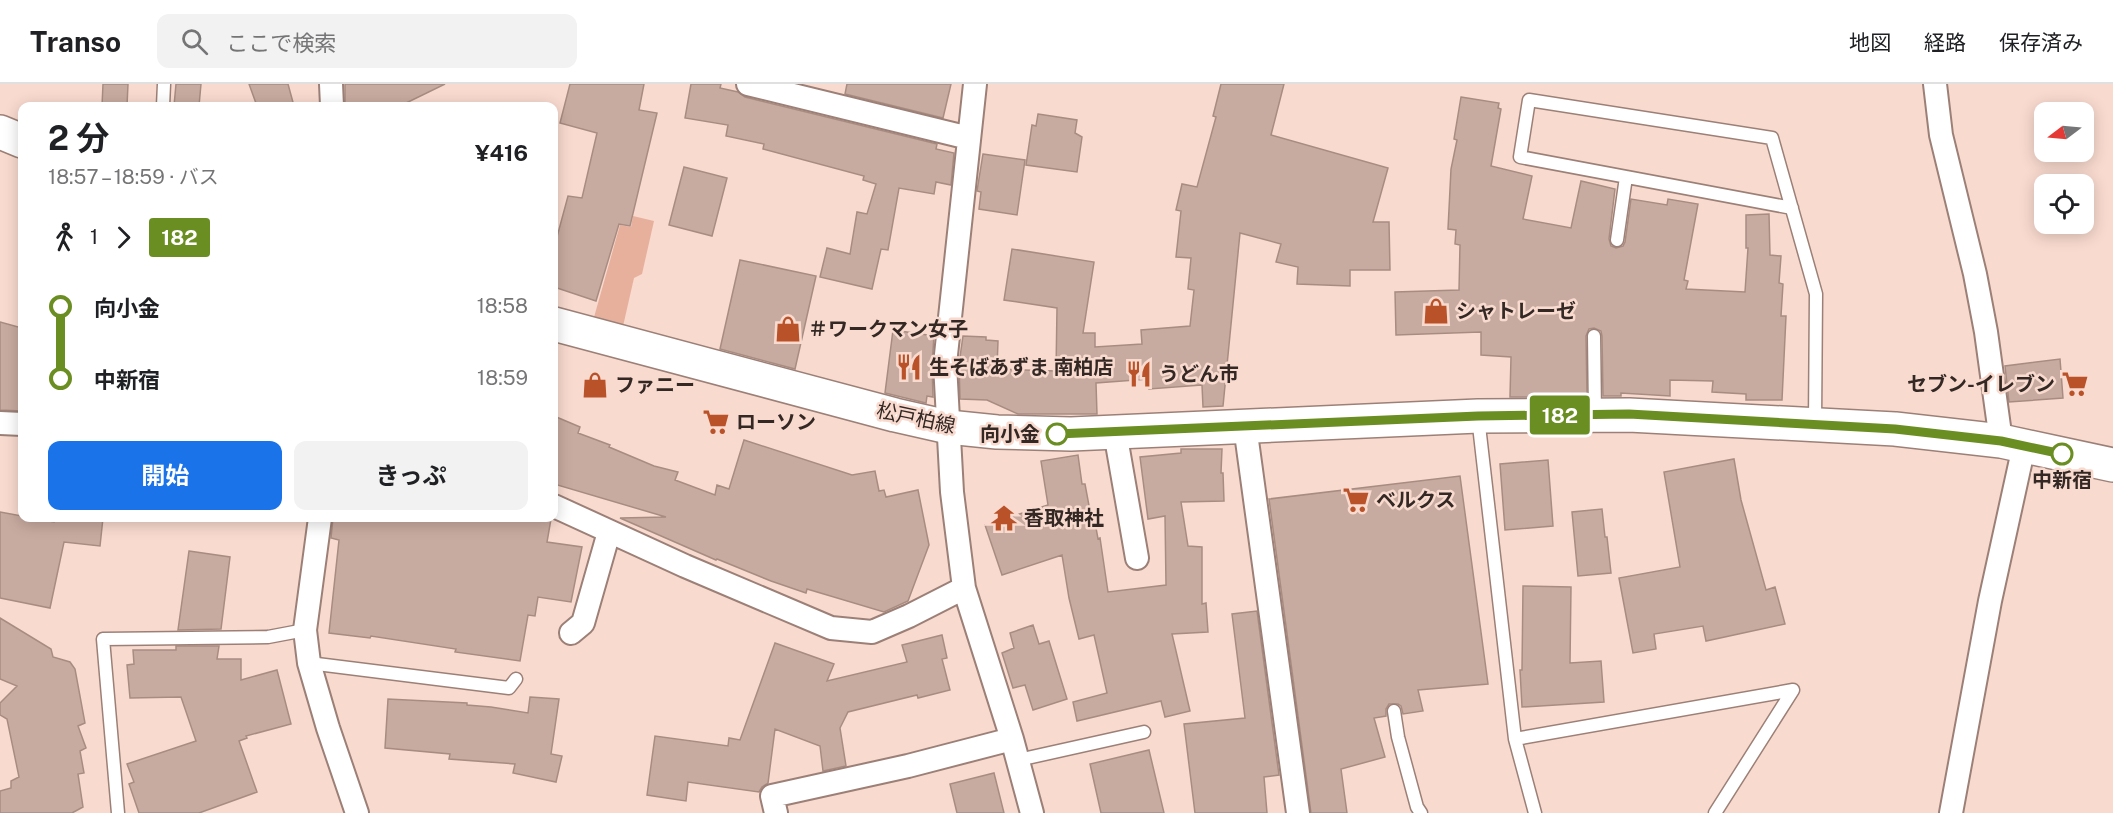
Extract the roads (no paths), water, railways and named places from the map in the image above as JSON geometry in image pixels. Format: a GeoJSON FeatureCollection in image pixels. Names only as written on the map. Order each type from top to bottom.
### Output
{"type":"FeatureCollection","features":[{"type":"Feature","properties":{"kind":"main road"},"geometry":{"type":"LineString","coordinates":[[0,132],[18,139]]}},
{"type":"Feature","properties":{"kind":"main road","name":"松戸柏線"},"geometry":{"type":"LineString","coordinates":[[558,325],[873,409],[948,427],[997,432],[1071,434],[1478,416],[1629,414],[1895,429],[2012,444],[2113,465]]}},
{"type":"Feature","properties":{"kind":"street"},"geometry":{"type":"LineString","coordinates":[[331,84],[332,102]]}},
{"type":"Feature","properties":{"kind":"street"},"geometry":{"type":"LineString","coordinates":[[748,84],[969,138]]}},
{"type":"Feature","properties":{"kind":"street"},"geometry":{"type":"LineString","coordinates":[[975,84],[945,364],[952,492],[964,588],[1015,749],[1032,813]]}},
{"type":"Feature","properties":{"kind":"street"},"geometry":{"type":"LineString","coordinates":[[1935,84],[1941,135],[1975,274],[2012,444],[1990,601],[1951,813]]}},
{"type":"Feature","properties":{"kind":"street"},"geometry":{"type":"LineString","coordinates":[[0,423],[18,424]]}},
{"type":"Feature","properties":{"kind":"street"},"geometry":{"type":"LineString","coordinates":[[1245,426],[1298,813]]}},
{"type":"Feature","properties":{"kind":"street"},"geometry":{"type":"LineString","coordinates":[[1115,432],[1137,558]]}},
{"type":"Feature","properties":{"kind":"street"},"geometry":{"type":"LineString","coordinates":[[558,508],[831,628],[872,632],[964,588]]}},
{"type":"Feature","properties":{"kind":"street"},"geometry":{"type":"LineString","coordinates":[[319,522],[305,630],[309,663],[357,813]]}},
{"type":"Feature","properties":{"kind":"street"},"geometry":{"type":"LineString","coordinates":[[571,633],[583,623],[609,532]]}},
{"type":"Feature","properties":{"kind":"street"},"geometry":{"type":"LineString","coordinates":[[776,813],[772,796],[908,766],[1015,749]]}},
{"type":"Feature","properties":{"kind":"lane"},"geometry":{"type":"LineString","coordinates":[[163,102],[164,84]]}},
{"type":"Feature","properties":{"kind":"lane"},"geometry":{"type":"LineString","coordinates":[[1792,208],[1520,157],[1529,100],[1772,138],[1792,208],[1816,294],[1815,424]]}},
{"type":"Feature","properties":{"kind":"lane"},"geometry":{"type":"LineString","coordinates":[[1617,240],[1626,177]]}},
{"type":"Feature","properties":{"kind":"lane"},"geometry":{"type":"LineString","coordinates":[[1594,336],[1594,415]]}},
{"type":"Feature","properties":{"kind":"lane"},"geometry":{"type":"LineString","coordinates":[[1478,416],[1515,739],[1535,813]]}},
{"type":"Feature","properties":{"kind":"lane"},"geometry":{"type":"LineString","coordinates":[[118,813],[103,639],[268,637],[305,630]]}},
{"type":"Feature","properties":{"kind":"lane"},"geometry":{"type":"LineString","coordinates":[[309,663],[509,688],[516,680]]}},
{"type":"Feature","properties":{"kind":"lane"},"geometry":{"type":"LineString","coordinates":[[1515,739],[1793,690],[1715,813]]}},
{"type":"Feature","properties":{"kind":"lane"},"geometry":{"type":"LineString","coordinates":[[1394,711],[1398,737],[1417,807],[1421,813]]}},
{"type":"Feature","properties":{"kind":"lane"},"geometry":{"type":"LineString","coordinates":[[1015,749],[1144,732]]}},
{"type":"Feature","properties":{"kind":"place","name":"シャトレーゼ"},"geometry":{"type":"Point","coordinates":[1436,311]}},
{"type":"Feature","properties":{"kind":"place","name":"＃ワークマン女子"},"geometry":{"type":"Point","coordinates":[788,329]}},
{"type":"Feature","properties":{"kind":"place","name":"生そばあずま 南柏店"},"geometry":{"type":"Point","coordinates":[909,367]}},
{"type":"Feature","properties":{"kind":"place","name":"うどん市"},"geometry":{"type":"Point","coordinates":[1139,374]}},
{"type":"Feature","properties":{"kind":"place","name":"セブン-イレブン"},"geometry":{"type":"Point","coordinates":[2075,384]}},
{"type":"Feature","properties":{"kind":"place","name":"ファニー"},"geometry":{"type":"Point","coordinates":[595,385]}},
{"type":"Feature","properties":{"kind":"place","name":"ローソン"},"geometry":{"type":"Point","coordinates":[716,422]}},
{"type":"Feature","properties":{"kind":"place","name":"向小金"},"geometry":{"type":"Point","coordinates":[1057,434]}},
{"type":"Feature","properties":{"kind":"place","name":"中新宿"},"geometry":{"type":"Point","coordinates":[2062,454]}},
{"type":"Feature","properties":{"kind":"place","name":"ベルクス"},"geometry":{"type":"Point","coordinates":[1356,500]}},
{"type":"Feature","properties":{"kind":"place","name":"香取神社"},"geometry":{"type":"Point","coordinates":[1004,518]}}]}
